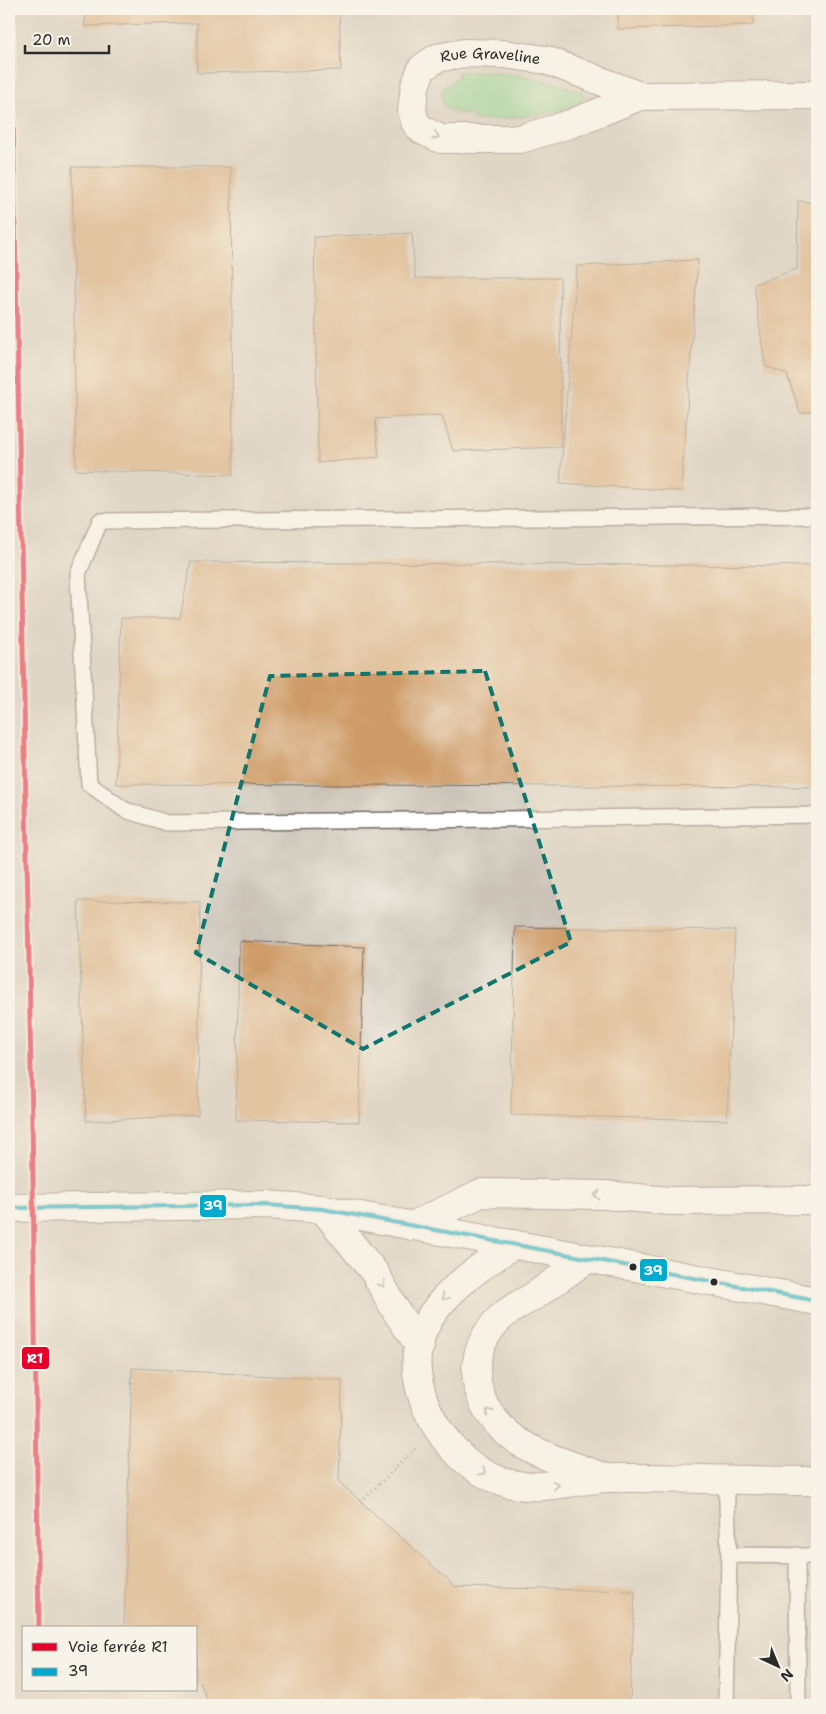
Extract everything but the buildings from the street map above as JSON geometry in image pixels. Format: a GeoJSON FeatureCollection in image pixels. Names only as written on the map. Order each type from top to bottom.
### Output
{"type":"FeatureCollection","features":[{"type":"Feature","properties":{"kind":"street","name":"Rue Graveline"},"geometry":{"type":"LineString","coordinates":[[640,96],[570,124],[520,139],[442,139],[422,130],[415,122],[412,110],[415,86],[422,68],[437,58],[464,53],[504,54],[546,60],[640,96],[817,95]]}},
{"type":"Feature","properties":{"kind":"street"},"geometry":{"type":"LineString","coordinates":[[412,1226],[481,1192],[605,1195],[670,1201],[817,1200]]}},
{"type":"Feature","properties":{"kind":"street"},"geometry":{"type":"LineString","coordinates":[[9,1208],[265,1205],[323,1209],[817,1301]]}},
{"type":"Feature","properties":{"kind":"street"},"geometry":{"type":"LineString","coordinates":[[323,1209],[375,1273],[396,1311],[420,1346]]}},
{"type":"Feature","properties":{"kind":"street"},"geometry":{"type":"LineString","coordinates":[[514,1244],[466,1277],[445,1297],[429,1320],[420,1346],[418,1383],[427,1408],[445,1438],[474,1467],[501,1481],[530,1486],[608,1478],[817,1481]]}},
{"type":"Feature","properties":{"kind":"street"},"geometry":{"type":"LineString","coordinates":[[587,1259],[533,1297],[511,1309],[493,1325],[479,1348],[476,1381],[480,1397],[488,1412],[515,1438],[546,1456],[608,1478]]}},
{"type":"Feature","properties":{"kind":"lane"},"geometry":{"type":"LineString","coordinates":[[817,516],[100,521],[78,574],[89,784],[125,810],[167,822],[817,815]]}},
{"type":"Feature","properties":{"kind":"lane"},"geometry":{"type":"LineString","coordinates":[[726,1480],[729,1555],[726,1705]]}},
{"type":"Feature","properties":{"kind":"lane"},"geometry":{"type":"LineString","coordinates":[[729,1555],[817,1556]]}},
{"type":"Feature","properties":{"kind":"lane"},"geometry":{"type":"LineString","coordinates":[[797,1555],[798,1705]]}},
{"type":"Feature","properties":{"kind":"path"},"geometry":{"type":"LineString","coordinates":[[361,1502],[420,1444]]}},
{"type":"Feature","properties":{"kind":"highlighted area"},"geometry":{"type":"Polygon","coordinates":[[[485,671],[571,942],[363,1049],[196,953],[270,676],[485,671]]]}},
{"type":"Feature","properties":{"kind":"shaded area"},"geometry":{"type":"Polygon","coordinates":[[[9,9],[817,9],[817,1705],[9,1705],[9,9]]]}},
{"type":"Feature","properties":{"kind":"green space"},"geometry":{"type":"Polygon","coordinates":[[[457,72],[506,74],[535,78],[581,92],[584,97],[576,104],[548,113],[515,118],[473,120],[472,114],[449,110],[443,101],[443,88],[458,77],[457,72]]]}},
{"type":"Feature","properties":{"kind":"rail line","name":"R1"},"geometry":{"type":"LineString","coordinates":[[11,9],[33,1176],[39,1626]]}},
{"type":"Feature","properties":{"kind":"transit line","name":"39"},"geometry":{"type":"LineString","coordinates":[[9,1208],[265,1205],[323,1209],[817,1301]]}}]}
